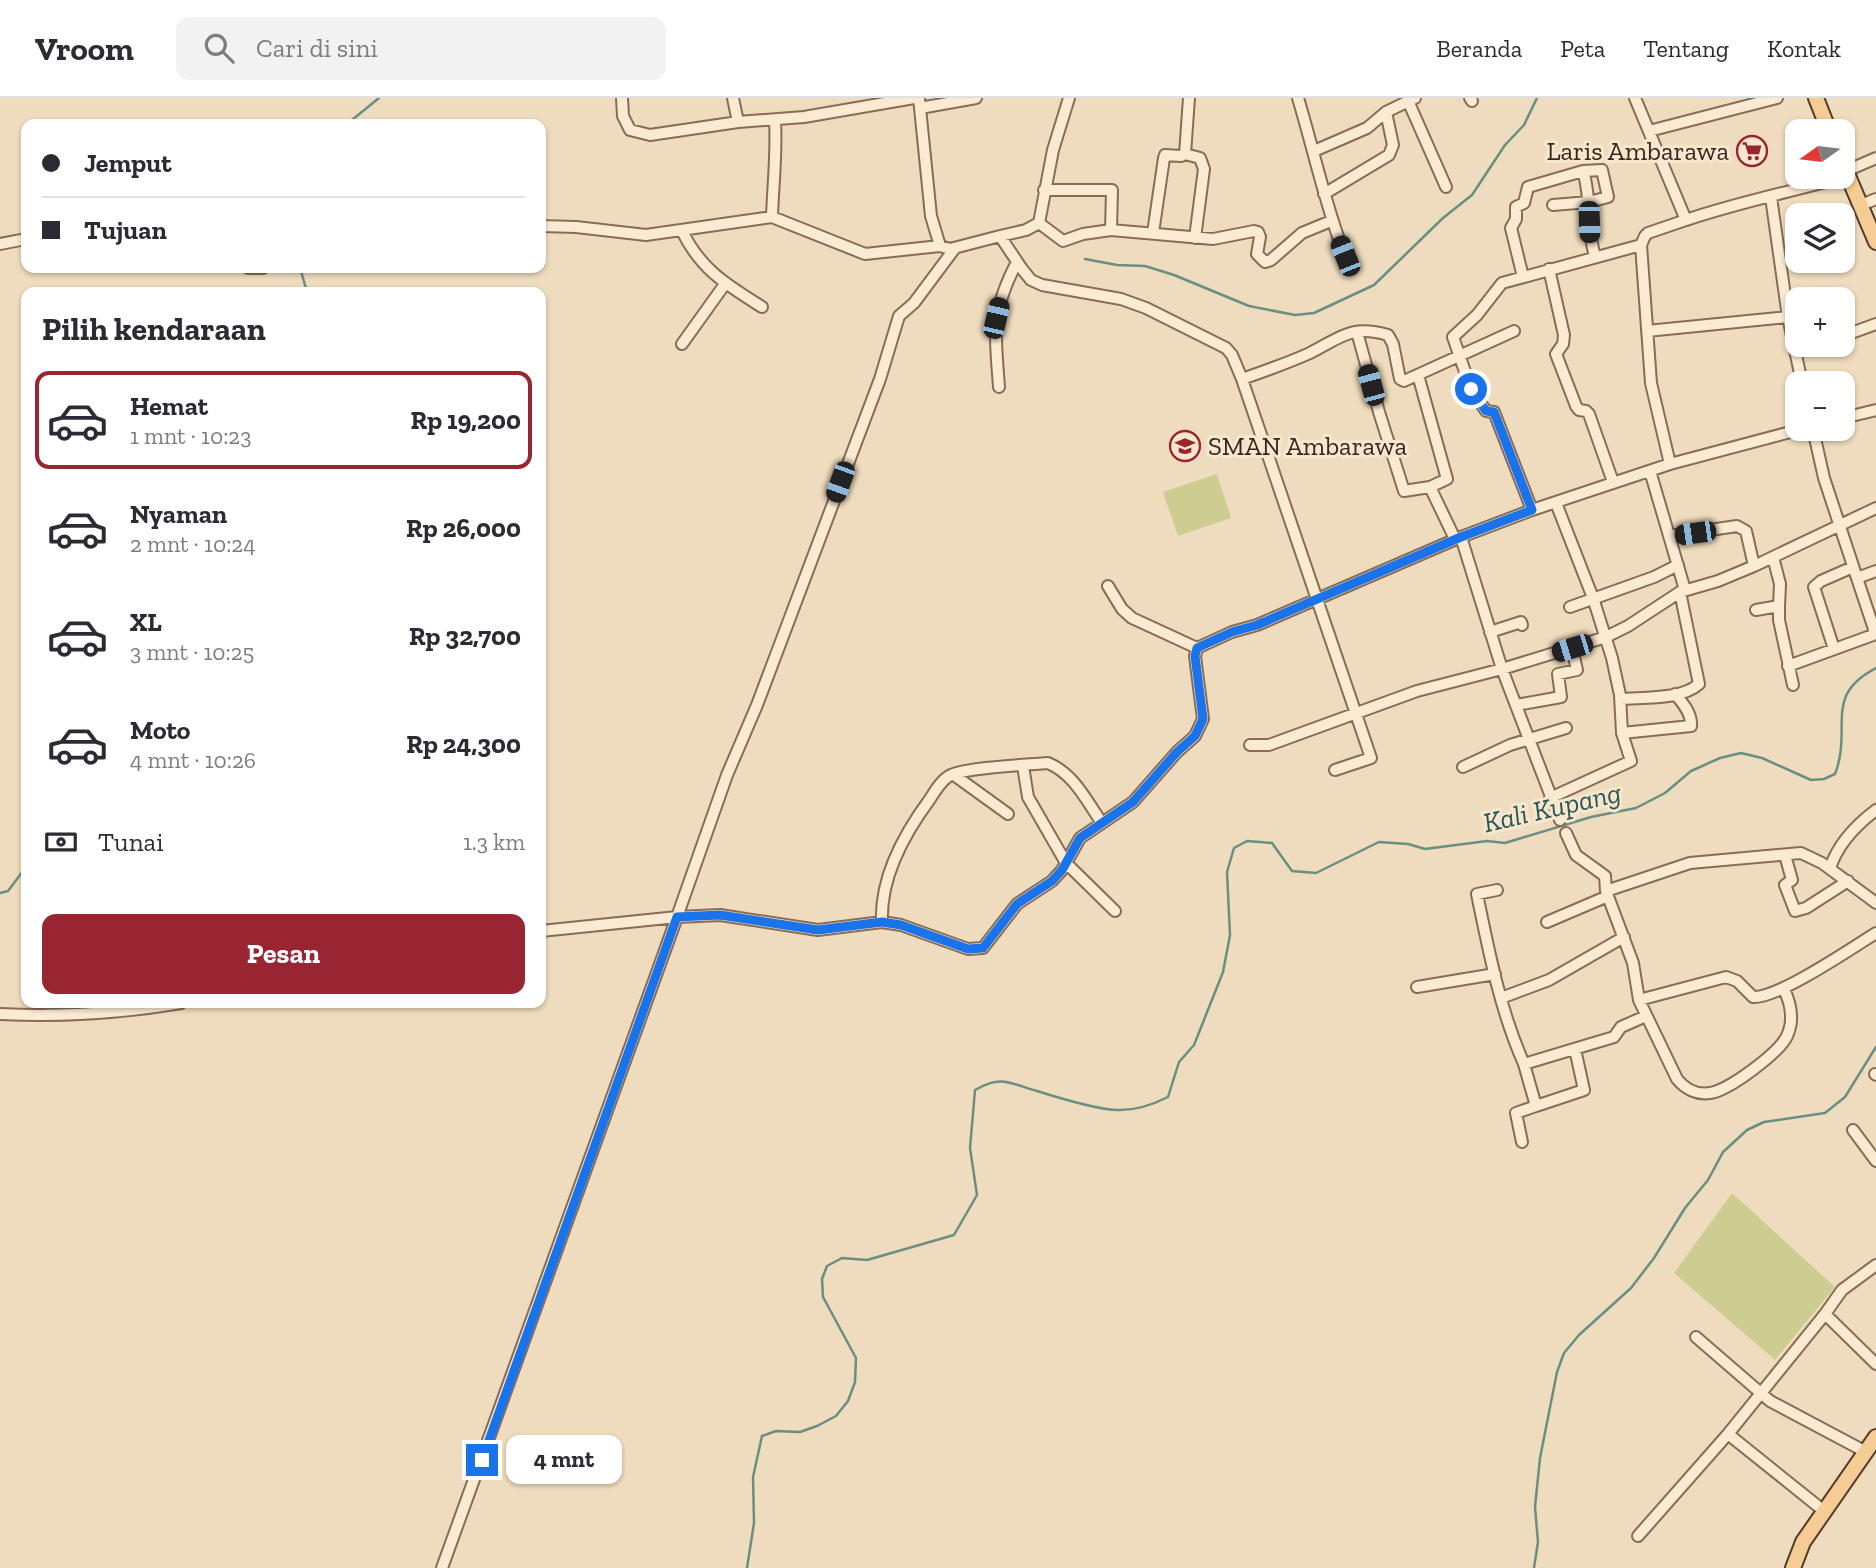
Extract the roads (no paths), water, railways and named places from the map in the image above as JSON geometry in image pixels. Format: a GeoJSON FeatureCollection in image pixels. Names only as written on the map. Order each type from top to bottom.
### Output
{"type":"FeatureCollection","features":[{"type":"Feature","properties":{"kind":"main road"},"geometry":{"type":"LineString","coordinates":[[1816,98],[1824,119]]}},
{"type":"Feature","properties":{"kind":"main road"},"geometry":{"type":"LineString","coordinates":[[1854,189],[1876,242]]}},
{"type":"Feature","properties":{"kind":"main road"},"geometry":{"type":"LineString","coordinates":[[1793,1568],[1803,1542],[1873,1444]]}},
{"type":"Feature","properties":{"kind":"street"},"geometry":{"type":"LineString","coordinates":[[622,98],[625,123],[630,130],[650,135],[918,101],[976,98]]}},
{"type":"Feature","properties":{"kind":"street"},"geometry":{"type":"LineString","coordinates":[[733,98],[737,122]]}},
{"type":"Feature","properties":{"kind":"street"},"geometry":{"type":"LineString","coordinates":[[1039,223],[1060,121],[1069,98]]}},
{"type":"Feature","properties":{"kind":"street"},"geometry":{"type":"LineString","coordinates":[[1185,154],[1189,98]]}},
{"type":"Feature","properties":{"kind":"street"},"geometry":{"type":"LineString","coordinates":[[1298,98],[1331,221],[1345,256]]}},
{"type":"Feature","properties":{"kind":"street"},"geometry":{"type":"LineString","coordinates":[[1635,98],[1686,220]]}},
{"type":"Feature","properties":{"kind":"street"},"geometry":{"type":"LineString","coordinates":[[1649,131],[1777,98]]}},
{"type":"Feature","properties":{"kind":"street"},"geometry":{"type":"LineString","coordinates":[[1314,151],[1367,128],[1386,112],[1412,100],[1446,187]]}},
{"type":"Feature","properties":{"kind":"street"},"geometry":{"type":"LineString","coordinates":[[918,101],[931,216],[940,246]]}},
{"type":"Feature","properties":{"kind":"street"},"geometry":{"type":"LineString","coordinates":[[1324,194],[1389,155],[1393,145],[1386,112]]}},
{"type":"Feature","properties":{"kind":"street"},"geometry":{"type":"LineString","coordinates":[[772,217],[773,169],[777,151],[775,121]]}},
{"type":"Feature","properties":{"kind":"street"},"geometry":{"type":"LineString","coordinates":[[1153,233],[1164,158],[1166,155],[1185,154],[1200,158],[1204,169],[1195,238]]}},
{"type":"Feature","properties":{"kind":"street"},"geometry":{"type":"LineString","coordinates":[[1855,166],[1876,158]]}},
{"type":"Feature","properties":{"kind":"street"},"geometry":{"type":"LineString","coordinates":[[1523,277],[1510,230],[1516,219],[1516,207],[1524,203],[1528,187],[1583,171],[1602,170],[1608,196],[1589,202],[1553,205]]}},
{"type":"Feature","properties":{"kind":"street"},"geometry":{"type":"LineString","coordinates":[[1583,171],[1589,202],[1590,241],[1595,256]]}},
{"type":"Feature","properties":{"kind":"street"},"geometry":{"type":"LineString","coordinates":[[1670,464],[1652,390],[1641,245],[1644,236],[1728,205],[1772,197],[1794,189]]}},
{"type":"Feature","properties":{"kind":"street"},"geometry":{"type":"LineString","coordinates":[[1044,190],[1112,190],[1111,230]]}},
{"type":"Feature","properties":{"kind":"street"},"geometry":{"type":"LineString","coordinates":[[1772,197],[1785,294]]}},
{"type":"Feature","properties":{"kind":"street"},"geometry":{"type":"LineString","coordinates":[[1861,205],[1876,199]]}},
{"type":"Feature","properties":{"kind":"street"},"geometry":{"type":"LineString","coordinates":[[546,226],[646,235],[772,217],[865,254],[940,246],[945,249],[955,248],[1026,230],[1039,223]]}},
{"type":"Feature","properties":{"kind":"street"},"geometry":{"type":"LineString","coordinates":[[1039,223],[1063,241],[1083,234],[1111,230],[1213,239],[1258,232],[1260,237],[1257,254],[1265,262],[1271,260],[1302,233],[1331,221]]}},
{"type":"Feature","properties":{"kind":"street"},"geometry":{"type":"LineString","coordinates":[[682,231],[692,250],[711,273],[762,307]]}},
{"type":"Feature","properties":{"kind":"street"},"geometry":{"type":"LineString","coordinates":[[1000,236],[1031,280],[1042,285],[1121,299],[1146,308],[1226,348],[1242,379],[1371,758],[1335,770]]}},
{"type":"Feature","properties":{"kind":"street"},"geometry":{"type":"LineString","coordinates":[[0,244],[21,240]]}},
{"type":"Feature","properties":{"kind":"street"},"geometry":{"type":"LineString","coordinates":[[1532,510],[1494,412],[1486,411],[1471,389],[1453,341],[1455,333],[1477,315],[1498,286],[1549,269],[1641,245]]}},
{"type":"Feature","properties":{"kind":"street"},"geometry":{"type":"LineString","coordinates":[[442,1568],[727,775],[757,705],[880,379],[899,316],[914,303],[955,248]]}},
{"type":"Feature","properties":{"kind":"street"},"geometry":{"type":"LineString","coordinates":[[999,387],[996,318],[1003,289],[1017,262]]}},
{"type":"Feature","properties":{"kind":"street"},"geometry":{"type":"LineString","coordinates":[[1549,269],[1564,335],[1563,344],[1556,354],[1576,406],[1588,414],[1613,482]]}},
{"type":"Feature","properties":{"kind":"street"},"geometry":{"type":"LineString","coordinates":[[682,344],[725,284]]}},
{"type":"Feature","properties":{"kind":"street"},"geometry":{"type":"LineString","coordinates":[[1647,331],[1785,317]]}},
{"type":"Feature","properties":{"kind":"street"},"geometry":{"type":"LineString","coordinates":[[1855,332],[1876,324]]}},
{"type":"Feature","properties":{"kind":"street"},"geometry":{"type":"LineString","coordinates":[[1242,379],[1307,354],[1338,336],[1357,332],[1388,335],[1393,344],[1402,381],[1514,331]]}},
{"type":"Feature","properties":{"kind":"street"},"geometry":{"type":"LineString","coordinates":[[1357,332],[1404,491],[1430,487],[1447,479],[1418,375]]}},
{"type":"Feature","properties":{"kind":"street"},"geometry":{"type":"LineString","coordinates":[[1855,415],[1876,410]]}},
{"type":"Feature","properties":{"kind":"street"},"geometry":{"type":"LineString","coordinates":[[1108,586],[1122,609],[1132,618],[1197,648],[1458,538],[1532,510],[1670,464],[1785,434]]}},
{"type":"Feature","properties":{"kind":"street"},"geometry":{"type":"LineString","coordinates":[[1788,666],[1869,637],[1874,632],[1838,526],[1816,441]]}},
{"type":"Feature","properties":{"kind":"street"},"geometry":{"type":"LineString","coordinates":[[1620,699],[1675,694],[1699,684],[1678,565],[1650,471]]}},
{"type":"Feature","properties":{"kind":"street"},"geometry":{"type":"LineString","coordinates":[[1430,487],[1458,538],[1502,669],[1560,820]]}},
{"type":"Feature","properties":{"kind":"street"},"geometry":{"type":"LineString","coordinates":[[1550,798],[1629,763],[1630,759],[1622,733],[1616,670],[1593,598],[1556,503]]}},
{"type":"Feature","properties":{"kind":"street"},"geometry":{"type":"LineString","coordinates":[[1251,744],[1269,744],[1417,691],[1502,669],[1606,637],[1683,591],[1718,581],[1754,566],[1876,508]]}},
{"type":"Feature","properties":{"kind":"street"},"geometry":{"type":"LineString","coordinates":[[1669,536],[1737,526],[1743,528],[1754,566]]}},
{"type":"Feature","properties":{"kind":"street"},"geometry":{"type":"LineString","coordinates":[[1773,557],[1780,584],[1779,606],[1793,685]]}},
{"type":"Feature","properties":{"kind":"street"},"geometry":{"type":"LineString","coordinates":[[1570,607],[1654,577],[1678,565]]}},
{"type":"Feature","properties":{"kind":"street"},"geometry":{"type":"LineString","coordinates":[[1834,649],[1814,587],[1821,581],[1876,571]]}},
{"type":"Feature","properties":{"kind":"street"},"geometry":{"type":"LineString","coordinates":[[1756,610],[1779,606]]}},
{"type":"Feature","properties":{"kind":"street"},"geometry":{"type":"LineString","coordinates":[[1490,632],[1521,622],[1522,625]]}},
{"type":"Feature","properties":{"kind":"street"},"geometry":{"type":"LineString","coordinates":[[546,930],[720,915],[818,930],[882,922],[901,925],[968,949],[983,948],[1017,904],[1052,881],[1080,838],[1133,802],[1177,752],[1195,736],[1203,719],[1195,656],[1197,648]]}},
{"type":"Feature","properties":{"kind":"street"},"geometry":{"type":"LineString","coordinates":[[1516,705],[1561,697],[1558,674],[1577,670],[1572,648]]}},
{"type":"Feature","properties":{"kind":"street"},"geometry":{"type":"LineString","coordinates":[[1622,733],[1691,726],[1685,706],[1675,694]]}},
{"type":"Feature","properties":{"kind":"street"},"geometry":{"type":"LineString","coordinates":[[1463,767],[1529,738],[1566,728]]}},
{"type":"Feature","properties":{"kind":"street"},"geometry":{"type":"LineString","coordinates":[[882,922],[881,904],[896,858],[914,820],[938,788],[954,775],[1048,763],[1072,779],[1102,823]]}},
{"type":"Feature","properties":{"kind":"street"},"geometry":{"type":"LineString","coordinates":[[1023,765],[1028,797],[1066,863],[1115,911]]}},
{"type":"Feature","properties":{"kind":"street"},"geometry":{"type":"LineString","coordinates":[[954,775],[1008,814]]}},
{"type":"Feature","properties":{"kind":"street"},"geometry":{"type":"LineString","coordinates":[[1830,868],[1847,836],[1876,812]]}},
{"type":"Feature","properties":{"kind":"street"},"geometry":{"type":"LineString","coordinates":[[1566,833],[1576,855],[1605,876],[1607,893],[1633,963],[1639,1000],[1676,1079],[1685,1088],[1699,1093],[1712,1093],[1730,1085],[1779,1048],[1787,1035],[1792,1018],[1784,989]]}},
{"type":"Feature","properties":{"kind":"street"},"geometry":{"type":"LineString","coordinates":[[1547,922],[1607,893],[1690,863],[1801,853],[1830,868],[1876,903]]}},
{"type":"Feature","properties":{"kind":"street"},"geometry":{"type":"LineString","coordinates":[[1785,855],[1792,880],[1785,885],[1795,911],[1806,908],[1848,881]]}},
{"type":"Feature","properties":{"kind":"street"},"geometry":{"type":"LineString","coordinates":[[1497,890],[1477,894],[1494,974],[1536,1106]]}},
{"type":"Feature","properties":{"kind":"street"},"geometry":{"type":"LineString","coordinates":[[1639,1000],[1726,977],[1737,981],[1753,997],[1764,997],[1784,989],[1876,933]]}},
{"type":"Feature","properties":{"kind":"street"},"geometry":{"type":"LineString","coordinates":[[1501,998],[1549,980],[1624,937]]}},
{"type":"Feature","properties":{"kind":"street"},"geometry":{"type":"LineString","coordinates":[[1417,987],[1494,974]]}},
{"type":"Feature","properties":{"kind":"street"},"geometry":{"type":"LineString","coordinates":[[0,1014],[49,1015],[145,1008]]}},
{"type":"Feature","properties":{"kind":"street"},"geometry":{"type":"LineString","coordinates":[[1524,1064],[1614,1037],[1621,1027],[1646,1016]]}},
{"type":"Feature","properties":{"kind":"street"},"geometry":{"type":"LineString","coordinates":[[1522,1142],[1516,1113],[1584,1090],[1575,1049]]}},
{"type":"Feature","properties":{"kind":"street"},"geometry":{"type":"LineString","coordinates":[[1853,1130],[1876,1161]]}},
{"type":"Feature","properties":{"kind":"street"},"geometry":{"type":"LineString","coordinates":[[1638,1536],[1728,1434],[1842,1290],[1876,1265]]}},
{"type":"Feature","properties":{"kind":"street"},"geometry":{"type":"LineString","coordinates":[[1825,1314],[1876,1364]]}},
{"type":"Feature","properties":{"kind":"street"},"geometry":{"type":"LineString","coordinates":[[1696,1337],[1761,1394],[1800,1419],[1843,1438],[1873,1444]]}},
{"type":"Feature","properties":{"kind":"street"},"geometry":{"type":"LineString","coordinates":[[1728,1434],[1824,1511]]}},
{"type":"Feature","properties":{"kind":"waterway"},"geometry":{"type":"LineString","coordinates":[[353,119],[379,98]]}},
{"type":"Feature","properties":{"kind":"waterway"},"geometry":{"type":"LineString","coordinates":[[1085,259],[1117,265],[1145,266],[1249,306],[1295,315],[1314,313],[1374,285],[1443,218],[1472,195],[1505,145],[1524,125],[1537,98]]}},
{"type":"Feature","properties":{"kind":"waterway"},"geometry":{"type":"LineString","coordinates":[[301,273],[306,287]]}},
{"type":"Feature","properties":{"kind":"waterway","name":"Kali Kupang"},"geometry":{"type":"LineString","coordinates":[[747,1568],[754,1523],[753,1477],[762,1436],[776,1431],[800,1432],[836,1416],[848,1401],[855,1382],[856,1358],[823,1297],[822,1279],[827,1266],[842,1258],[867,1260],[954,1235],[977,1195],[970,1148],[975,1090],[984,1085],[1006,1082],[1076,1102],[1116,1110],[1143,1107],[1168,1097],[1179,1062],[1194,1045],[1223,972],[1230,935],[1227,872],[1234,848],[1247,841],[1272,843],[1292,871],[1316,873],[1379,842],[1408,844],[1425,849],[1487,841],[1505,843],[1591,817],[1636,808],[1665,793],[1691,771],[1720,758],[1741,753],[1762,758],[1811,780],[1824,779],[1835,774],[1840,757],[1842,714],[1849,690],[1859,679],[1876,668]]}},
{"type":"Feature","properties":{"kind":"waterway"},"geometry":{"type":"LineString","coordinates":[[0,893],[8,891],[21,874]]}},
{"type":"Feature","properties":{"kind":"waterway"},"geometry":{"type":"LineString","coordinates":[[1534,1568],[1538,1542],[1535,1507],[1540,1458],[1557,1372],[1564,1353],[1579,1335],[1631,1288],[1654,1258],[1685,1208],[1708,1180],[1723,1152],[1747,1130],[1764,1122],[1825,1113],[1845,1097],[1876,1047]]}},
{"type":"Feature","properties":{"kind":"place","name":"Laris Ambarawa"},"geometry":{"type":"Point","coordinates":[1752,151]}},
{"type":"Feature","properties":{"kind":"place","name":"SMAN Ambarawa"},"geometry":{"type":"Point","coordinates":[1185,446]}}]}
